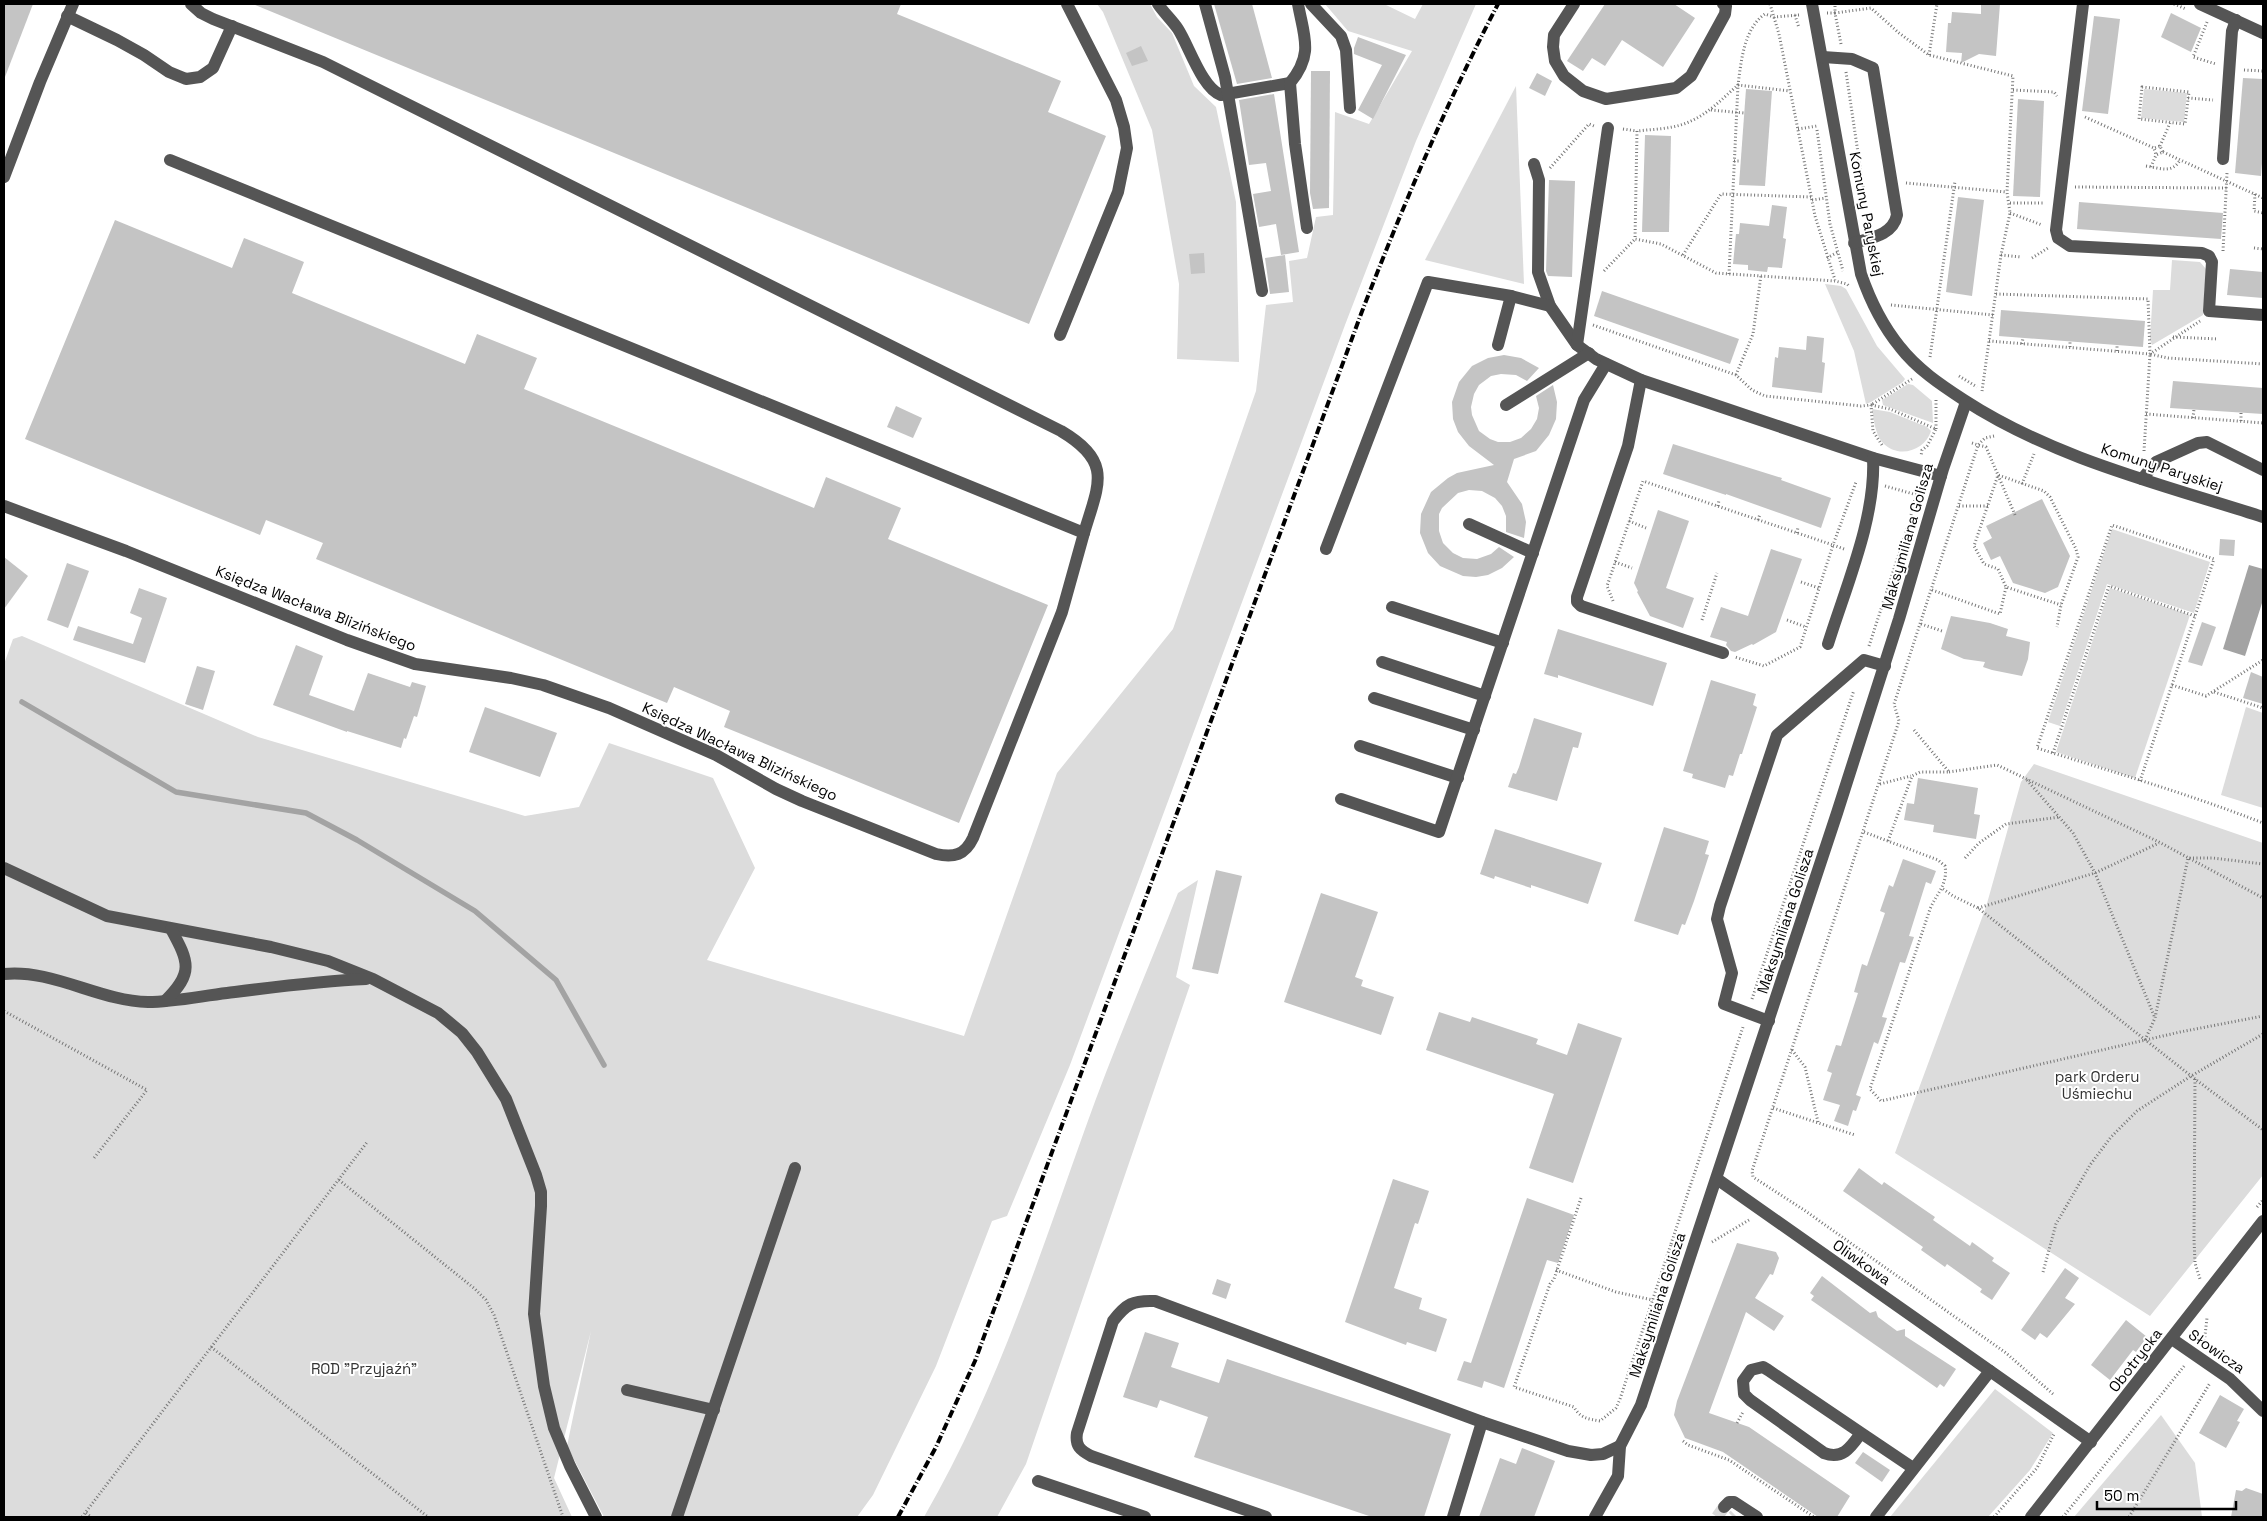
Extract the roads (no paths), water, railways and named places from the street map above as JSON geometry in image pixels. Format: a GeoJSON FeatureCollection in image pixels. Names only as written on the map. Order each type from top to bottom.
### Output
{"type":"FeatureCollection","features":[{"type":"Feature","properties":{"kind":"street"},"geometry":{"type":"LineString","coordinates":[[4,177],[40,82],[73,4]]}},
{"type":"Feature","properties":{"kind":"street"},"geometry":{"type":"LineString","coordinates":[[170,160],[1084,533],[1097,490],[1097,469],[1088,450],[1061,431],[323,62],[201,13],[191,4]]}},
{"type":"Feature","properties":{"kind":"street"},"geometry":{"type":"LineString","coordinates":[[1060,335],[1118,192],[1126,148],[1124,127],[1116,100],[1067,4]]}},
{"type":"Feature","properties":{"kind":"street"},"geometry":{"type":"LineString","coordinates":[[1158,4],[1163,13],[1177,28],[1210,87],[1216,93],[1290,83],[1301,70],[1306,51],[1298,4]]}},
{"type":"Feature","properties":{"kind":"street"},"geometry":{"type":"LineString","coordinates":[[1205,4],[1227,93],[1262,291]]}},
{"type":"Feature","properties":{"kind":"street"},"geometry":{"type":"LineString","coordinates":[[1311,4],[1341,36],[1346,50],[1350,108]]}},
{"type":"Feature","properties":{"kind":"street"},"geometry":{"type":"LineString","coordinates":[[1574,4],[1554,35],[1555,61],[1564,76],[1583,92],[1606,99],[1676,88],[1691,76],[1725,14],[1726,6],[1723,4]]}},
{"type":"Feature","properties":{"kind":"street","name":"Komuny Paryskiej"},"geometry":{"type":"LineString","coordinates":[[1812,4],[1823,57],[1854,244],[1866,289],[1877,313],[1892,337],[1922,369],[1966,402],[2023,434],[2076,456],[2142,479],[2263,517]]}},
{"type":"Feature","properties":{"kind":"street"},"geometry":{"type":"LineString","coordinates":[[2083,4],[2060,188],[2056,230],[2058,238],[2070,246],[2202,253],[2209,256],[2212,262],[2209,311],[2263,315]]}},
{"type":"Feature","properties":{"kind":"street"},"geometry":{"type":"LineString","coordinates":[[2200,4],[2263,33]]}},
{"type":"Feature","properties":{"kind":"street"},"geometry":{"type":"LineString","coordinates":[[68,16],[117,40],[169,72],[186,79],[200,77],[212,68],[232,26]]}},
{"type":"Feature","properties":{"kind":"street"},"geometry":{"type":"LineString","coordinates":[[2223,159],[2232,31],[2236,20]]}},
{"type":"Feature","properties":{"kind":"street"},"geometry":{"type":"LineString","coordinates":[[1823,57],[1852,59],[1873,68],[1892,182],[1897,215],[1895,223],[1890,230],[1883,234],[1854,244]]}},
{"type":"Feature","properties":{"kind":"street"},"geometry":{"type":"LineString","coordinates":[[1290,83],[1295,144],[1306,228]]}},
{"type":"Feature","properties":{"kind":"street"},"geometry":{"type":"LineString","coordinates":[[1577,345],[1608,128]]}},
{"type":"Feature","properties":{"kind":"street"},"geometry":{"type":"LineString","coordinates":[[1534,164],[1539,180],[1538,272],[1550,306],[1577,345],[1606,364],[1641,380],[1873,458],[1941,476]]}},
{"type":"Feature","properties":{"kind":"street"},"geometry":{"type":"LineString","coordinates":[[1326,549],[1428,282],[1512,296],[1550,306]]}},
{"type":"Feature","properties":{"kind":"street"},"geometry":{"type":"LineString","coordinates":[[1498,345],[1512,296]]}},
{"type":"Feature","properties":{"kind":"street"},"geometry":{"type":"LineString","coordinates":[[1506,405],[1589,353]]}},
{"type":"Feature","properties":{"kind":"street"},"geometry":{"type":"LineString","coordinates":[[1341,799],[1439,832],[1584,400],[1606,364]]}},
{"type":"Feature","properties":{"kind":"street"},"geometry":{"type":"LineString","coordinates":[[1641,380],[1628,446],[1577,597],[1577,602],[1581,606],[1723,653]]}},
{"type":"Feature","properties":{"kind":"street","name":"Maksymiliana Golisza"},"geometry":{"type":"LineString","coordinates":[[1620,1446],[1641,1405],[1769,1021],[1885,666],[1941,476],[1966,402]]}},
{"type":"Feature","properties":{"kind":"street"},"geometry":{"type":"LineString","coordinates":[[2142,479],[2156,462],[2198,443],[2206,442],[2263,470]]}},
{"type":"Feature","properties":{"kind":"street"},"geometry":{"type":"LineString","coordinates":[[1828,644],[1869,514],[1874,473],[1873,458]]}},
{"type":"Feature","properties":{"kind":"street","name":"Księdza Wacława Blizińskiego"},"geometry":{"type":"LineString","coordinates":[[4,506],[126,551],[347,640],[415,664],[512,678],[570,694],[697,746],[776,789],[936,854],[948,856],[965,851],[973,838],[1062,612],[1084,533]]}},
{"type":"Feature","properties":{"kind":"street"},"geometry":{"type":"LineString","coordinates":[[1468,524],[1533,553]]}},
{"type":"Feature","properties":{"kind":"street"},"geometry":{"type":"LineString","coordinates":[[1392,607],[1503,643]]}},
{"type":"Feature","properties":{"kind":"street"},"geometry":{"type":"LineString","coordinates":[[1769,1021],[1724,1004],[1732,972],[1717,919],[1769,757],[1777,735],[1864,660],[1885,666]]}},
{"type":"Feature","properties":{"kind":"street"},"geometry":{"type":"LineString","coordinates":[[1382,662],[1485,696]]}},
{"type":"Feature","properties":{"kind":"street"},"geometry":{"type":"LineString","coordinates":[[1374,698],[1474,730]]}},
{"type":"Feature","properties":{"kind":"street"},"geometry":{"type":"LineString","coordinates":[[1360,746],[1458,778]]}},
{"type":"Feature","properties":{"kind":"street"},"geometry":{"type":"LineString","coordinates":[[4,868],[107,916],[271,947],[328,961],[373,979],[408,996],[451,1023],[481,1058],[506,1099],[541,1192],[534,1314],[544,1386],[554,1428],[570,1466],[596,1517]]}},
{"type":"Feature","properties":{"kind":"street"},"geometry":{"type":"LineString","coordinates":[[164,1001],[179,987],[187,965],[183,950],[171,929]]}},
{"type":"Feature","properties":{"kind":"street"},"geometry":{"type":"LineString","coordinates":[[4,974],[12,973],[46,978],[118,999],[164,1001],[315,981],[373,979]]}},
{"type":"Feature","properties":{"kind":"street"},"geometry":{"type":"LineString","coordinates":[[677,1517],[795,1168]]}},
{"type":"Feature","properties":{"kind":"street","name":"Oliwkowa"},"geometry":{"type":"LineString","coordinates":[[1716,1179],[2091,1442]]}},
{"type":"Feature","properties":{"kind":"street","name":"Obotrycka"},"geometry":{"type":"LineString","coordinates":[[2031,1517],[2263,1221]]}},
{"type":"Feature","properties":{"kind":"street"},"geometry":{"type":"LineString","coordinates":[[1266,1517],[1080,1451],[1076,1442],[1077,1433],[1113,1321],[1123,1308],[1138,1300],[1155,1301],[1482,1422],[1580,1454],[1603,1454],[1620,1446],[1618,1476],[1595,1517]]}},
{"type":"Feature","properties":{"kind":"street","name":"Słowicza"},"geometry":{"type":"LineString","coordinates":[[2172,1339],[2219,1370],[2242,1388],[2263,1411]]}},
{"type":"Feature","properties":{"kind":"street"},"geometry":{"type":"LineString","coordinates":[[1861,1432],[1844,1452],[1838,1455],[1824,1453],[1744,1394],[1742,1389],[1746,1375],[1756,1368],[1768,1370],[1861,1432],[1913,1468]]}},
{"type":"Feature","properties":{"kind":"street"},"geometry":{"type":"LineString","coordinates":[[1876,1517],[1990,1371]]}},
{"type":"Feature","properties":{"kind":"street"},"geometry":{"type":"LineString","coordinates":[[627,1390],[714,1410]]}},
{"type":"Feature","properties":{"kind":"street"},"geometry":{"type":"LineString","coordinates":[[1453,1517],[1482,1422]]}},
{"type":"Feature","properties":{"kind":"street"},"geometry":{"type":"LineString","coordinates":[[1038,1481],[1145,1517]]}},
{"type":"Feature","properties":{"kind":"street"},"geometry":{"type":"LineString","coordinates":[[1734,1507],[1753,1516]]}},
{"type":"Feature","properties":{"kind":"waterway"},"geometry":{"type":"LineString","coordinates":[[22,702],[176,792],[306,813],[357,840],[475,911],[556,980],[604,1065]]}},
{"type":"Feature","properties":{"kind":"tunnel"},"geometry":{"type":"LineString","coordinates":[[1717,1517],[1724,1507]]}},
{"type":"Feature","properties":{"kind":"railway"},"geometry":{"type":"LineString","coordinates":[[898,1517],[936,1447],[975,1361],[1361,314],[1425,157],[1460,80],[1498,4]]}},
{"type":"Feature","properties":{"kind":"park label","name":"park Orderu Uśmiechu"},"geometry":{"type":"Point","coordinates":[2097,1084]}},
{"type":"Feature","properties":{"kind":"park label","name":"ROD \"Przyjaźń\""},"geometry":{"type":"Point","coordinates":[364,1368]}}]}
